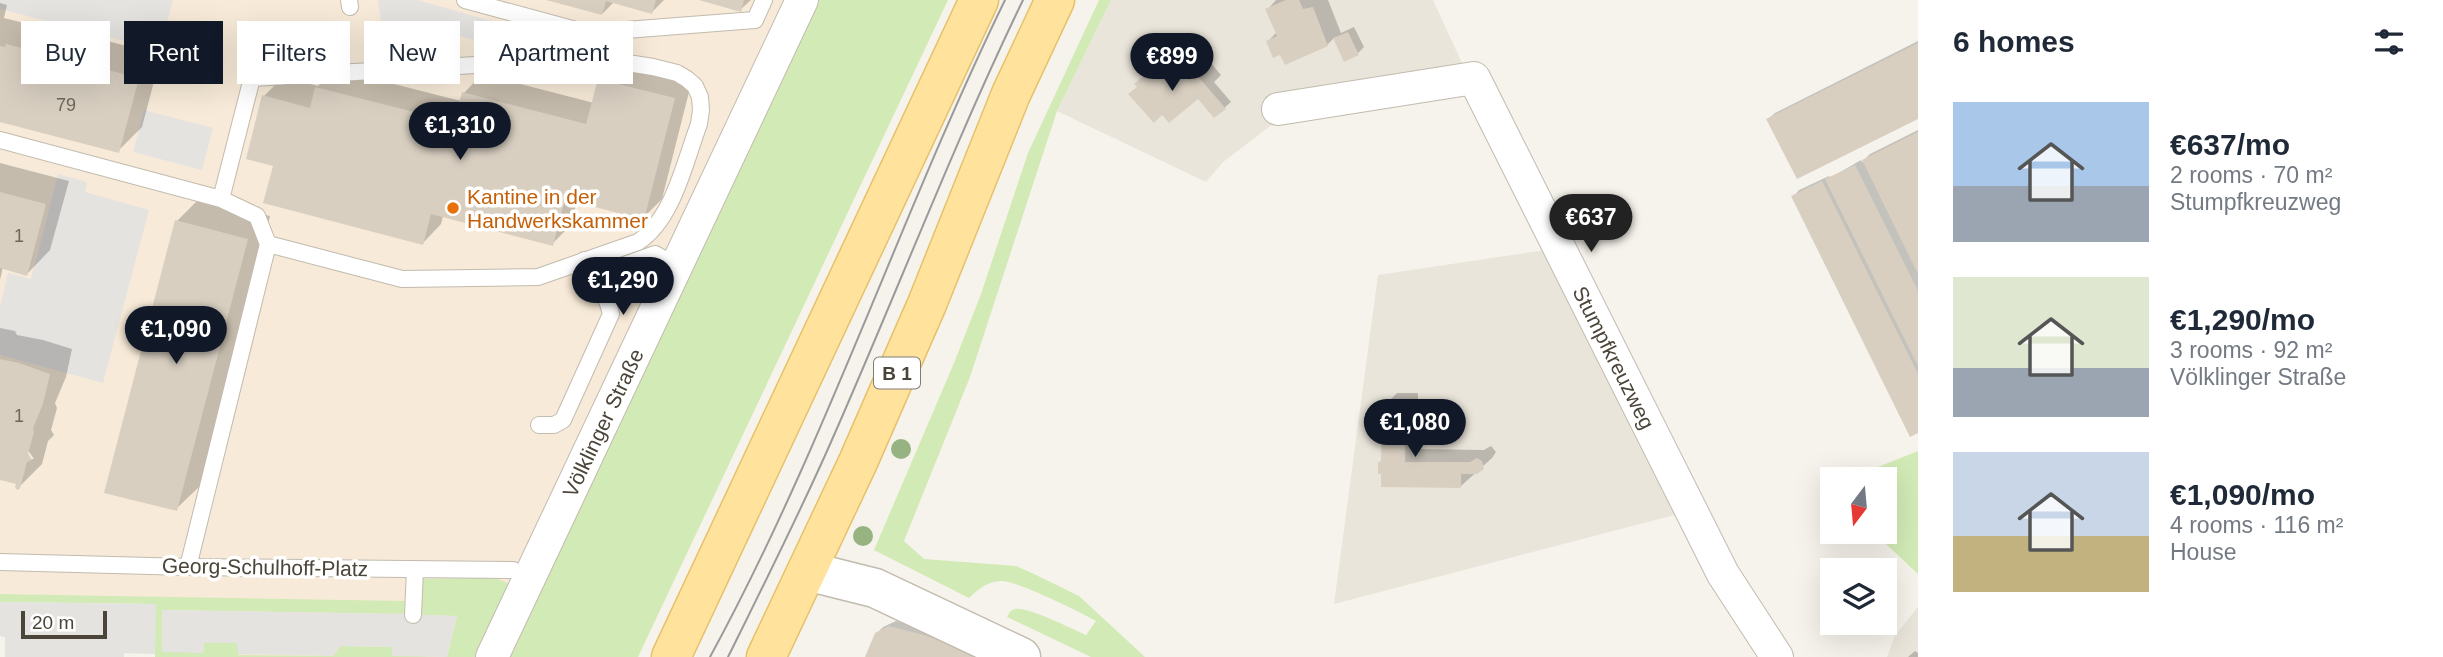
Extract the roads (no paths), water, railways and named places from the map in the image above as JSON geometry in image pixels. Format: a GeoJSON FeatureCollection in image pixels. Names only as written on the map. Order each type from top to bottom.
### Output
{"type":"FeatureCollection","features":[{"type":"Feature","properties":{"kind":"main road"},"geometry":{"type":"LineString","coordinates":[[671,657],[979,0]]}},
{"type":"Feature","properties":{"kind":"main road","name":"B 1"},"geometry":{"type":"LineString","coordinates":[[775,649],[926,304],[1011,94],[1055,0]]}},
{"type":"Feature","properties":{"kind":"street","name":"Völklinger Straße"},"geometry":{"type":"LineString","coordinates":[[492,657],[802,0]]}},
{"type":"Feature","properties":{"kind":"street","name":"Stumpfkreuzweg"},"geometry":{"type":"LineString","coordinates":[[1278,109],[1474,78],[1723,574],[1777,657]]}},
{"type":"Feature","properties":{"kind":"street"},"geometry":{"type":"LineString","coordinates":[[807,571],[875,588],[1021,657]]}},
{"type":"Feature","properties":{"kind":"lane"},"geometry":{"type":"LineString","coordinates":[[465,0],[587,33],[755,20],[764,0]]}},
{"type":"Feature","properties":{"kind":"lane"},"geometry":{"type":"LineString","coordinates":[[222,199],[252,78],[596,58],[677,73],[695,86],[700,97],[699,124],[667,210],[648,236],[638,242],[538,277],[402,279],[268,244]]}},
{"type":"Feature","properties":{"kind":"lane"},"geometry":{"type":"LineString","coordinates":[[0,140],[222,199],[257,216],[268,244],[188,567]]}},
{"type":"Feature","properties":{"kind":"lane"},"geometry":{"type":"LineString","coordinates":[[591,277],[655,254],[677,266]]}},
{"type":"Feature","properties":{"kind":"lane"},"geometry":{"type":"LineString","coordinates":[[539,425],[554,425],[563,420],[611,314],[609,303],[591,277],[584,260]]}},
{"type":"Feature","properties":{"kind":"lane","name":"Georg-Schulhoff-Platz"},"geometry":{"type":"LineString","coordinates":[[0,562],[513,570],[528,577]]}},
{"type":"Feature","properties":{"kind":"lane"},"geometry":{"type":"LineString","coordinates":[[413,615],[415,569]]}},
{"type":"Feature","properties":{"kind":"tram line"},"geometry":{"type":"LineString","coordinates":[[710,657],[790,496],[931,164],[1005,0]]}},
{"type":"Feature","properties":{"kind":"tram line"},"geometry":{"type":"LineString","coordinates":[[728,657],[819,469],[1023,0]]}},
{"type":"Feature","properties":{"kind":"place","name":"Kantine in der Handwerkskammer"},"geometry":{"type":"Point","coordinates":[453,208]}}]}
